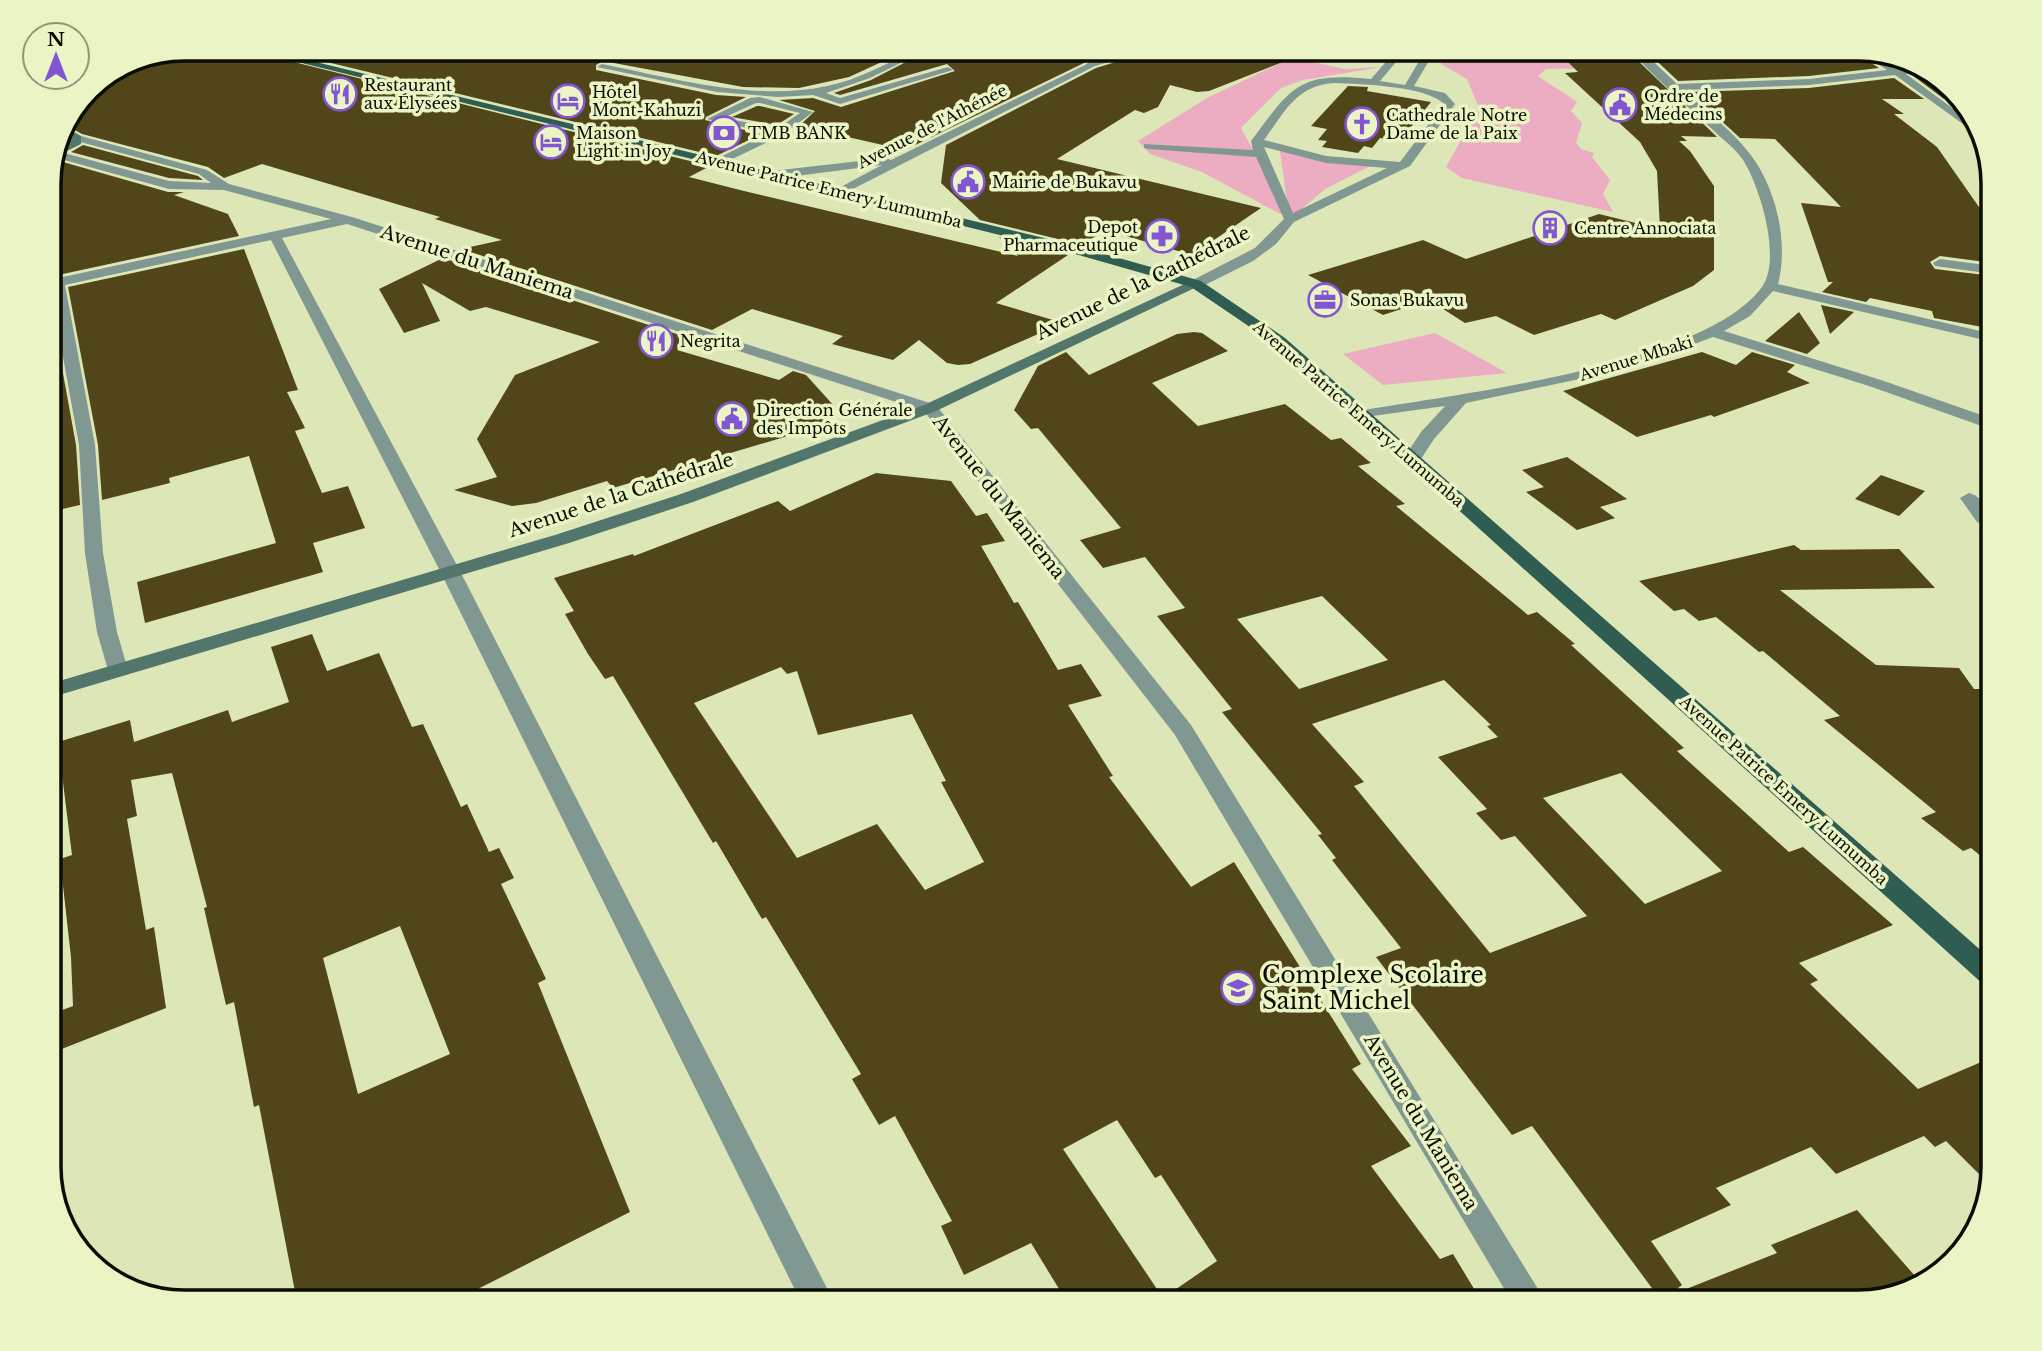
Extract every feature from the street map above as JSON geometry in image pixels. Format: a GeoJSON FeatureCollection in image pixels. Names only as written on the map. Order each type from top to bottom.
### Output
{"type":"FeatureCollection","features":[{"type":"Feature","properties":{"kind":"main road","name":"Avenue Patrice Emery Lumumba"},"geometry":{"type":"LineString","coordinates":[[304,62],[839,191],[1104,257],[1196,284],[1280,341],[1981,966]]}},
{"type":"Feature","properties":{"kind":"street","name":"Avenue de l'Athénée"},"geometry":{"type":"LineString","coordinates":[[839,191],[1096,61]]}},
{"type":"Feature","properties":{"kind":"street"},"geometry":{"type":"LineString","coordinates":[[1088,67],[1107,61]]}},
{"type":"Feature","properties":{"kind":"street"},"geometry":{"type":"LineString","coordinates":[[1373,83],[1392,61]]}},
{"type":"Feature","properties":{"kind":"street"},"geometry":{"type":"LineString","coordinates":[[1408,88],[1424,61]]}},
{"type":"Feature","properties":{"kind":"street"},"geometry":{"type":"LineString","coordinates":[[1647,61],[1748,158],[1769,205],[1776,252],[1769,286],[1981,335]]}},
{"type":"Feature","properties":{"kind":"street"},"geometry":{"type":"LineString","coordinates":[[602,67],[749,92],[815,92],[832,88],[894,62]]}},
{"type":"Feature","properties":{"kind":"street"},"geometry":{"type":"LineString","coordinates":[[1886,64],[1964,122]]}},
{"type":"Feature","properties":{"kind":"street"},"geometry":{"type":"LineString","coordinates":[[815,92],[840,101],[948,70]]}},
{"type":"Feature","properties":{"kind":"street"},"geometry":{"type":"LineString","coordinates":[[1676,87],[1809,82],[1902,70]]}},
{"type":"Feature","properties":{"kind":"street"},"geometry":{"type":"LineString","coordinates":[[1148,146],[1259,148],[1372,165],[1406,164],[1450,104],[1441,95],[1408,88],[1325,80],[1304,85],[1259,148]]}},
{"type":"Feature","properties":{"kind":"street"},"geometry":{"type":"LineString","coordinates":[[718,162],[780,132],[808,112],[754,100],[712,118],[780,132]]}},
{"type":"Feature","properties":{"kind":"street"},"geometry":{"type":"LineString","coordinates":[[66,149],[75,144],[73,135]]}},
{"type":"Feature","properties":{"kind":"street","name":"Avenue du Maniema"},"geometry":{"type":"LineString","coordinates":[[73,135],[203,172],[225,187],[348,220],[930,408],[1183,730],[1523,1290]]}},
{"type":"Feature","properties":{"kind":"street"},"geometry":{"type":"LineString","coordinates":[[1259,148],[1290,219]]}},
{"type":"Feature","properties":{"kind":"street"},"geometry":{"type":"LineString","coordinates":[[65,155],[169,185],[225,187]]}},
{"type":"Feature","properties":{"kind":"street"},"geometry":{"type":"LineString","coordinates":[[772,175],[902,159]]}},
{"type":"Feature","properties":{"kind":"street","name":"Avenue de la Cathédrale"},"geometry":{"type":"LineString","coordinates":[[62,687],[687,498],[930,408],[1261,253],[1280,235],[1290,219],[1406,164]]}},
{"type":"Feature","properties":{"kind":"street"},"geometry":{"type":"LineString","coordinates":[[62,281],[348,220]]}},
{"type":"Feature","properties":{"kind":"street"},"geometry":{"type":"LineString","coordinates":[[276,237],[450,571],[812,1290]]}},
{"type":"Feature","properties":{"kind":"street"},"geometry":{"type":"LineString","coordinates":[[1940,263],[1981,268]]}},
{"type":"Feature","properties":{"kind":"street","name":"Avenue Mbaki"},"geometry":{"type":"LineString","coordinates":[[1364,415],[1588,374],[1660,354],[1715,332],[1753,305],[1769,286]]}},
{"type":"Feature","properties":{"kind":"street"},"geometry":{"type":"LineString","coordinates":[[62,322],[87,445],[92,486],[94,553],[107,632],[118,670]]}},
{"type":"Feature","properties":{"kind":"street"},"geometry":{"type":"LineString","coordinates":[[1715,332],[1981,421]]}},
{"type":"Feature","properties":{"kind":"street"},"geometry":{"type":"LineString","coordinates":[[1413,458],[1427,436],[1461,397]]}},
{"type":"Feature","properties":{"kind":"street"},"geometry":{"type":"LineString","coordinates":[[1969,498],[1981,515]]}},
{"type":"Feature","properties":{"kind":"shaded area"},"geometry":{"type":"Polygon","coordinates":[[[1284,61],[1313,61],[1345,69],[1382,67],[1303,80],[1281,88],[1241,128],[1289,216],[1280,151],[1372,165],[1325,189],[1290,219],[1202,172],[1150,154],[1138,141],[1207,98],[1284,61]]]}},
{"type":"Feature","properties":{"kind":"shaded area"},"geometry":{"type":"Polygon","coordinates":[[[1442,61],[1626,61],[1632,67],[1546,69],[1538,76],[1577,102],[1571,111],[1582,123],[1576,143],[1581,149],[1594,153],[1592,157],[1610,180],[1603,194],[1613,212],[1462,178],[1446,167],[1479,108],[1467,79],[1441,64],[1442,61]]]}},
{"type":"Feature","properties":{"kind":"shaded area"},"geometry":{"type":"Polygon","coordinates":[[[1435,333],[1507,373],[1383,385],[1343,354],[1435,333]]]}},
{"type":"Feature","properties":{"kind":"building"},"geometry":{"type":"Polygon","coordinates":[[[1086,61],[905,150],[799,126],[815,111],[779,100],[813,98],[841,107],[955,71],[947,64],[840,95],[834,93],[871,80],[907,62],[1086,61]]]}},
{"type":"Feature","properties":{"kind":"building"},"geometry":{"type":"Polygon","coordinates":[[[1117,61],[1285,61],[1209,91],[1197,92],[1170,85],[1158,107],[1144,113],[1135,110],[1057,159],[1261,208],[1192,255],[1105,230],[1082,245],[980,220],[941,183],[946,145],[1096,68],[1117,61]]]}},
{"type":"Feature","properties":{"kind":"building"},"geometry":{"type":"Polygon","coordinates":[[[1567,61],[1639,61],[1717,137],[1681,136],[1687,141],[1679,141],[1690,151],[1714,186],[1714,270],[1693,286],[1615,320],[1601,314],[1534,335],[1496,316],[1465,323],[1429,300],[1383,315],[1308,275],[1423,240],[1466,259],[1599,214],[1660,229],[1657,171],[1640,142],[1565,73],[1578,72],[1567,61]]]}},
{"type":"Feature","properties":{"kind":"building"},"geometry":{"type":"Polygon","coordinates":[[[1657,61],[1858,61],[1869,62],[1879,68],[1809,76],[1678,81],[1657,61]]]}},
{"type":"Feature","properties":{"kind":"building"},"geometry":{"type":"Polygon","coordinates":[[[176,62],[294,62],[710,166],[689,177],[740,190],[1018,256],[999,237],[1068,255],[996,303],[1063,323],[970,364],[958,365],[947,363],[919,340],[893,360],[832,344],[843,336],[752,309],[712,330],[461,249],[502,240],[435,219],[440,217],[262,164],[224,178],[208,167],[74,130],[87,109],[103,92],[123,78],[152,65],[176,62]]]}},
{"type":"Feature","properties":{"kind":"building"},"geometry":{"type":"Polygon","coordinates":[[[326,62],[602,62],[596,65],[596,70],[716,95],[746,97],[706,117],[705,120],[761,134],[716,156],[326,62]]]}},
{"type":"Feature","properties":{"kind":"building"},"geometry":{"type":"Polygon","coordinates":[[[607,62],[883,62],[849,77],[799,88],[743,87],[607,62]]]}},
{"type":"Feature","properties":{"kind":"building"},"geometry":{"type":"Polygon","coordinates":[[[1912,75],[1926,82],[1946,99],[1944,99],[1912,75]]]}},
{"type":"Feature","properties":{"kind":"building"},"geometry":{"type":"Polygon","coordinates":[[[1894,78],[1924,99],[1882,99],[1904,114],[1894,114],[1937,147],[1981,210],[1981,261],[1940,256],[1930,262],[1935,269],[1981,275],[1981,327],[1934,318],[1932,311],[1870,298],[1866,302],[1822,292],[1833,282],[1828,282],[1801,203],[1841,207],[1775,139],[1740,138],[1690,92],[1809,88],[1894,78]]]}},
{"type":"Feature","properties":{"kind":"building","name":"Cathedrale Notre Dame de la Paix"},"geometry":{"type":"Polygon","coordinates":[[[1348,86],[1368,87],[1367,91],[1431,102],[1400,141],[1380,138],[1372,148],[1364,146],[1358,153],[1322,147],[1327,141],[1318,140],[1327,129],[1311,126],[1348,86]]]}},
{"type":"Feature","properties":{"kind":"building"},"geometry":{"type":"Polygon","coordinates":[[[757,106],[794,114],[777,125],[732,117],[757,106]]]}},
{"type":"Feature","properties":{"kind":"building"},"geometry":{"type":"Polygon","coordinates":[[[83,145],[198,176],[203,180],[169,178],[71,152],[83,145]]]}},
{"type":"Feature","properties":{"kind":"building"},"geometry":{"type":"Polygon","coordinates":[[[63,162],[168,192],[184,192],[174,195],[228,214],[239,236],[62,274],[63,162]]]}},
{"type":"Feature","properties":{"kind":"building"},"geometry":{"type":"Polygon","coordinates":[[[244,249],[298,390],[287,392],[305,428],[295,431],[322,493],[348,486],[365,528],[313,543],[323,572],[145,623],[137,582],[276,543],[249,456],[169,478],[170,483],[102,500],[98,445],[68,287],[244,249]]]}},
{"type":"Feature","properties":{"kind":"building"},"geometry":{"type":"Polygon","coordinates":[[[443,258],[695,340],[677,350],[779,380],[793,371],[806,375],[835,407],[822,422],[791,435],[613,488],[607,481],[536,503],[512,506],[454,490],[497,477],[477,439],[515,375],[600,342],[486,307],[470,311],[422,283],[440,321],[404,333],[379,289],[443,258]]]}},
{"type":"Feature","properties":{"kind":"building"},"geometry":{"type":"Polygon","coordinates":[[[1821,305],[1854,312],[1830,334],[1821,305]]]}},
{"type":"Feature","properties":{"kind":"building"},"geometry":{"type":"Polygon","coordinates":[[[1799,312],[1820,343],[1807,354],[1765,341],[1799,312]]]}},
{"type":"Feature","properties":{"kind":"building"},"geometry":{"type":"Polygon","coordinates":[[[1202,333],[1228,351],[1152,383],[1198,426],[1285,404],[1331,440],[1341,438],[1371,463],[1358,466],[1405,504],[1396,506],[1528,615],[1537,612],[1575,644],[1571,645],[1684,748],[1677,751],[1789,852],[1803,847],[1893,925],[1799,963],[1818,980],[1810,984],[1918,1089],[1981,1062],[1980,1175],[1946,1141],[1935,1147],[1924,1136],[1836,1174],[1811,1147],[1716,1188],[1731,1205],[1651,1241],[1682,1285],[1675,1290],[1653,1290],[1532,1126],[1512,1135],[1376,957],[1401,948],[1332,860],[1336,858],[1318,835],[1322,834],[1222,712],[1232,709],[1157,616],[1185,608],[1145,557],[1103,568],[1080,540],[1121,528],[1038,428],[1031,429],[1014,410],[1038,366],[1066,352],[1089,375],[1177,334],[1202,333]],[[1322,596],[1237,619],[1299,689],[1388,660],[1322,596]],[[1444,680],[1312,724],[1364,782],[1354,786],[1490,953],[1587,916],[1515,836],[1501,840],[1476,813],[1487,809],[1438,757],[1498,737],[1487,726],[1491,725],[1444,680]],[[1621,773],[1543,798],[1645,904],[1722,871],[1621,773]]]}},
{"type":"Feature","properties":{"kind":"building"},"geometry":{"type":"Polygon","coordinates":[[[1702,352],[1736,365],[1752,352],[1795,365],[1787,372],[1810,383],[1714,417],[1711,415],[1637,437],[1563,391],[1702,352]]]}},
{"type":"Feature","properties":{"kind":"building"},"geometry":{"type":"Polygon","coordinates":[[[62,368],[76,445],[80,505],[62,509],[62,368]]]}},
{"type":"Feature","properties":{"kind":"building"},"geometry":{"type":"Polygon","coordinates":[[[1567,457],[1627,499],[1600,507],[1615,518],[1577,530],[1526,492],[1544,487],[1522,470],[1567,457]]]}},
{"type":"Feature","properties":{"kind":"building"},"geometry":{"type":"Polygon","coordinates":[[[876,473],[951,481],[976,516],[987,513],[1005,541],[981,546],[1014,603],[1018,602],[1058,670],[1081,664],[1102,696],[1068,705],[1113,776],[1109,777],[1191,887],[1234,862],[1361,1064],[1352,1069],[1411,1146],[1371,1166],[1440,1259],[1453,1254],[1475,1290],[1175,1290],[1217,1261],[1161,1175],[1155,1178],[1117,1120],[1063,1149],[1158,1290],[1060,1290],[1031,1243],[964,1275],[941,1226],[952,1221],[895,1116],[879,1125],[852,1079],[861,1074],[766,917],[762,919],[716,841],[713,843],[613,676],[605,679],[588,654],[565,614],[574,611],[554,578],[633,554],[634,556],[778,501],[790,511],[876,473]],[[781,667],[694,703],[797,858],[877,824],[925,890],[984,862],[941,782],[946,781],[912,714],[818,735],[797,671],[787,674],[781,667]]]}},
{"type":"Feature","properties":{"kind":"building"},"geometry":{"type":"Polygon","coordinates":[[[1881,475],[1925,491],[1899,516],[1855,499],[1881,475]]]}},
{"type":"Feature","properties":{"kind":"building"},"geometry":{"type":"Polygon","coordinates":[[[1794,545],[1801,550],[1899,549],[1935,588],[1780,590],[1876,665],[1959,668],[1974,689],[1981,689],[1981,856],[1971,848],[1963,851],[1921,818],[1936,812],[1824,720],[1840,716],[1763,651],[1759,652],[1716,617],[1699,621],[1684,609],[1674,611],[1639,581],[1794,545]]]}},
{"type":"Feature","properties":{"kind":"building"},"geometry":{"type":"Polygon","coordinates":[[[312,634],[327,671],[379,653],[412,727],[423,724],[461,807],[467,804],[489,852],[499,848],[514,878],[501,884],[546,979],[538,983],[630,1212],[476,1290],[295,1290],[259,1105],[254,1107],[234,1002],[226,1005],[204,908],[207,907],[172,773],[131,780],[137,816],[127,819],[146,930],[154,927],[166,1008],[62,1049],[62,1010],[73,1006],[71,957],[62,877],[62,858],[72,855],[62,774],[62,741],[130,720],[134,742],[228,710],[232,722],[289,702],[271,647],[312,634]],[[400,926],[323,958],[358,1094],[450,1054],[400,926]]]}},
{"type":"Feature","properties":{"kind":"building"},"geometry":{"type":"Polygon","coordinates":[[[1857,1210],[1915,1275],[1874,1289],[1684,1290],[1777,1253],[1771,1245],[1857,1210]]]}},
{"type":"Feature","properties":{"kind":"place","name":"Restaurant aux Élysées"},"geometry":{"type":"Point","coordinates":[340,94]}},
{"type":"Feature","properties":{"kind":"place","name":"Hôtel Mont-Kahuzi"},"geometry":{"type":"Point","coordinates":[568,101]}},
{"type":"Feature","properties":{"kind":"place","name":"Ordre de Médecins"},"geometry":{"type":"Point","coordinates":[1620,105]}},
{"type":"Feature","properties":{"kind":"place","name":"Cathedrale Notre Dame de la Paix"},"geometry":{"type":"Point","coordinates":[1362,124]}},
{"type":"Feature","properties":{"kind":"place","name":"TMB BANK"},"geometry":{"type":"Point","coordinates":[724,133]}},
{"type":"Feature","properties":{"kind":"place","name":"Maison Light in Joy"},"geometry":{"type":"Point","coordinates":[551,142]}},
{"type":"Feature","properties":{"kind":"place","name":"Mairie de Bukavu"},"geometry":{"type":"Point","coordinates":[968,182]}},
{"type":"Feature","properties":{"kind":"place","name":"Centre Annociata"},"geometry":{"type":"Point","coordinates":[1550,228]}},
{"type":"Feature","properties":{"kind":"place","name":"Depot Pharmaceutique"},"geometry":{"type":"Point","coordinates":[1162,236]}},
{"type":"Feature","properties":{"kind":"place","name":"Sonas Bukavu"},"geometry":{"type":"Point","coordinates":[1325,300]}},
{"type":"Feature","properties":{"kind":"place","name":"Negrita"},"geometry":{"type":"Point","coordinates":[656,341]}},
{"type":"Feature","properties":{"kind":"place","name":"Direction Générale des Impôts"},"geometry":{"type":"Point","coordinates":[732,419]}},
{"type":"Feature","properties":{"kind":"place","name":"Complexe Scolaire Saint Michel"},"geometry":{"type":"Point","coordinates":[1238,988]}}]}
